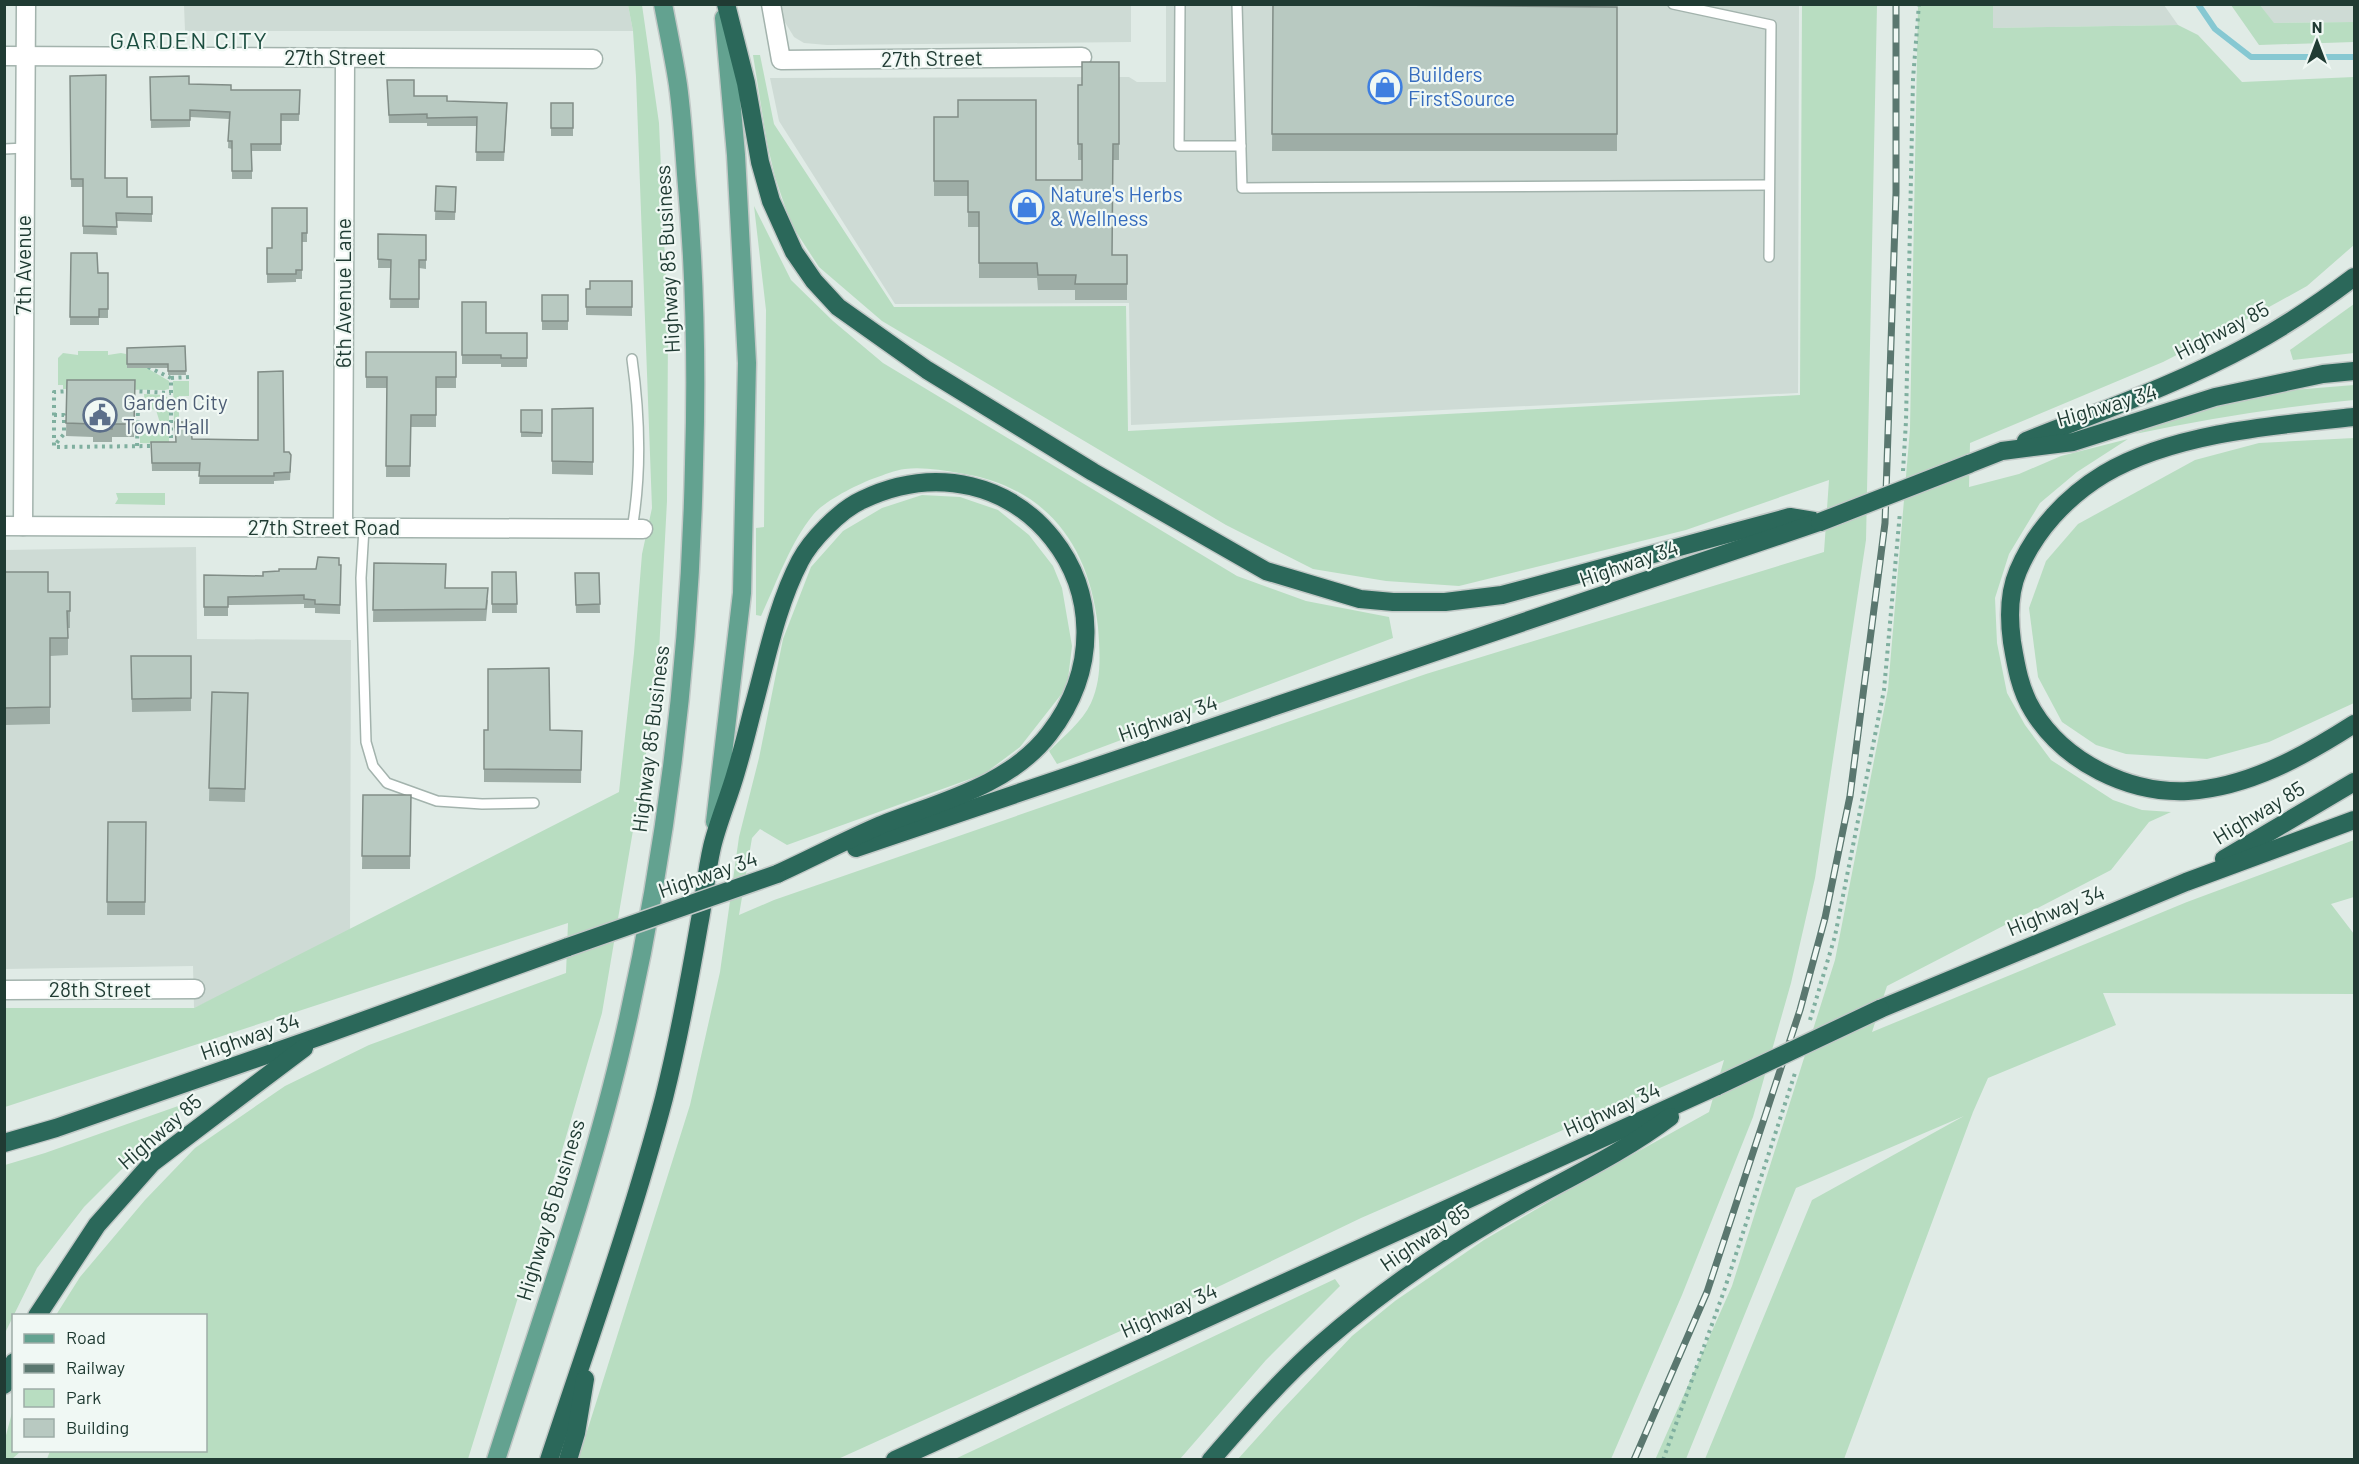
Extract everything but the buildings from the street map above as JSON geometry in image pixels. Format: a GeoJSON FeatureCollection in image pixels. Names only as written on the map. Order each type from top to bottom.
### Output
{"type":"FeatureCollection","features":[{"type":"Feature","properties":{"kind":"highway"},"geometry":{"type":"LineString","coordinates":[[724,4],[746,83],[760,162],[771,201],[794,252],[814,281],[838,307],[927,370],[1093,472],[1266,571],[1360,599],[1394,602],[1473,600],[1502,595],[1790,517],[1820,522]]}},
{"type":"Feature","properties":{"kind":"highway","name":"Highway 85"},"geometry":{"type":"LineString","coordinates":[[2002,451],[2164,386],[2250,345],[2309,310],[2355,278]]}},
{"type":"Feature","properties":{"kind":"highway","name":"Highway 34"},"geometry":{"type":"LineString","coordinates":[[4,1143],[56,1128],[318,1038],[777,874],[1820,522],[2002,451],[2073,442],[2215,397],[2323,374],[2355,370]]}},
{"type":"Feature","properties":{"kind":"highway"},"geometry":{"type":"LineString","coordinates":[[2355,417],[2232,431],[2152,453],[2105,474],[2074,495],[2045,523],[2017,572],[2009,618],[2020,684],[2033,712],[2053,736],[2076,757],[2107,776],[2156,790],[2188,791],[2217,787],[2246,780],[2282,765],[2313,750],[2355,724]]}},
{"type":"Feature","properties":{"kind":"highway"},"geometry":{"type":"LineString","coordinates":[[549,1460],[632,1209],[665,1095],[699,928],[712,847],[737,769],[772,636],[791,582],[811,544],[843,512],[860,500],[912,483],[942,482],[999,494],[1046,529],[1071,568],[1079,587],[1086,619],[1086,651],[1075,692],[1061,717],[1048,736],[1035,748],[1014,766],[985,783],[960,796],[879,826],[777,874]]}},
{"type":"Feature","properties":{"kind":"highway","name":"Highway 85"},"geometry":{"type":"LineString","coordinates":[[2186,882],[2355,782]]}},
{"type":"Feature","properties":{"kind":"highway","name":"Highway 34"},"geometry":{"type":"LineString","coordinates":[[895,1460],[1697,1096],[1880,1008],[2186,882],[2355,820]]}},
{"type":"Feature","properties":{"kind":"highway","name":"Highway 85"},"geometry":{"type":"LineString","coordinates":[[38,1314],[97,1225],[152,1163],[318,1038]]}},
{"type":"Feature","properties":{"kind":"highway","name":"Highway 85"},"geometry":{"type":"LineString","coordinates":[[1211,1460],[1240,1425],[1319,1346],[1406,1275],[1494,1220],[1646,1135],[1697,1096]]}},
{"type":"Feature","properties":{"kind":"highway"},"geometry":{"type":"LineString","coordinates":[[568,1460],[576,1433],[585,1379],[586,1347]]}},
{"type":"Feature","properties":{"kind":"highway"},"geometry":{"type":"LineString","coordinates":[[4,1385],[12,1367]]}},
{"type":"Feature","properties":{"kind":"main road","name":"Highway 85 Business"},"geometry":{"type":"LineString","coordinates":[[496,1460],[598,1139],[619,1057],[639,972],[666,807],[685,660],[693,533],[696,363],[692,240],[678,89],[663,4]]}},
{"type":"Feature","properties":{"kind":"main road"},"geometry":{"type":"LineString","coordinates":[[712,847],[742,593],[747,363],[736,155],[724,4]]}},
{"type":"Feature","properties":{"kind":"street","name":"7th Avenue"},"geometry":{"type":"LineString","coordinates":[[14,526],[25,148],[26,4]]}},
{"type":"Feature","properties":{"kind":"street","name":"27th Street"},"geometry":{"type":"LineString","coordinates":[[771,4],[781,60],[1082,57]]}},
{"type":"Feature","properties":{"kind":"street","name":"27th Street"},"geometry":{"type":"LineString","coordinates":[[4,56],[593,59]]}},
{"type":"Feature","properties":{"kind":"street","name":"6th Avenue Lane"},"geometry":{"type":"LineString","coordinates":[[343,528],[345,58]]}},
{"type":"Feature","properties":{"kind":"street","name":"27th Street Road"},"geometry":{"type":"LineString","coordinates":[[14,526],[638,529]]}},
{"type":"Feature","properties":{"kind":"street","name":"28th Street"},"geometry":{"type":"LineString","coordinates":[[4,990],[195,989]]}},
{"type":"Feature","properties":{"kind":"lane"},"geometry":{"type":"LineString","coordinates":[[1180,4],[1179,146],[1241,146]]}},
{"type":"Feature","properties":{"kind":"lane"},"geometry":{"type":"LineString","coordinates":[[1237,4],[1242,188],[1769,185]]}},
{"type":"Feature","properties":{"kind":"lane"},"geometry":{"type":"LineString","coordinates":[[1673,4],[1771,25],[1769,257]]}},
{"type":"Feature","properties":{"kind":"lane"},"geometry":{"type":"LineString","coordinates":[[4,149],[25,148]]}},
{"type":"Feature","properties":{"kind":"lane"},"geometry":{"type":"LineString","coordinates":[[632,359],[638,399],[638,529]]}},
{"type":"Feature","properties":{"kind":"lane"},"geometry":{"type":"LineString","coordinates":[[364,528],[360,578],[366,742],[373,766],[387,783],[437,801],[482,804],[534,803]]}},
{"type":"Feature","properties":{"kind":"path"},"geometry":{"type":"LineString","coordinates":[[1902,478],[1906,420],[1913,80],[1919,4]]}},
{"type":"Feature","properties":{"kind":"path"},"geometry":{"type":"LineString","coordinates":[[147,366],[171,378],[189,377]]}},
{"type":"Feature","properties":{"kind":"path"},"geometry":{"type":"LineString","coordinates":[[54,447],[103,444],[172,446],[171,378]]}},
{"type":"Feature","properties":{"kind":"path"},"geometry":{"type":"LineString","coordinates":[[121,391],[171,393]]}},
{"type":"Feature","properties":{"kind":"path"},"geometry":{"type":"LineString","coordinates":[[54,447],[54,392],[76,392]]}},
{"type":"Feature","properties":{"kind":"path"},"geometry":{"type":"LineString","coordinates":[[137,446],[138,408]]}},
{"type":"Feature","properties":{"kind":"path"},"geometry":{"type":"LineString","coordinates":[[54,415],[64,415],[64,434],[54,447]]}},
{"type":"Feature","properties":{"kind":"path"},"geometry":{"type":"LineString","coordinates":[[1809,1023],[1835,936],[1884,690],[1901,501]]}},
{"type":"Feature","properties":{"kind":"path"},"geometry":{"type":"LineString","coordinates":[[1663,1460],[1724,1291],[1797,1066]]}},
{"type":"Feature","properties":{"kind":"shaded area"},"geometry":{"type":"Polygon","coordinates":[[[1993,4],[2164,5],[2178,25],[1993,28],[1993,4]]]}},
{"type":"Feature","properties":{"kind":"shaded area"},"geometry":{"type":"Polygon","coordinates":[[[184,5],[628,5],[633,31],[185,31],[184,5]]]}},
{"type":"Feature","properties":{"kind":"shaded area"},"geometry":{"type":"Polygon","coordinates":[[[780,5],[1131,5],[1131,42],[827,45],[804,43],[794,37],[783,19],[780,5]]]}},
{"type":"Feature","properties":{"kind":"shaded area"},"geometry":{"type":"Polygon","coordinates":[[[1166,5],[1799,5],[1798,393],[1131,425],[1129,303],[895,304],[779,121],[770,78],[1129,77],[1137,82],[1166,82],[1166,5]]]}},
{"type":"Feature","properties":{"kind":"shaded area"},"geometry":{"type":"Polygon","coordinates":[[[2260,5],[2354,5],[2354,22],[2273,23],[2260,5]]]}},
{"type":"Feature","properties":{"kind":"shaded area"},"geometry":{"type":"Polygon","coordinates":[[[196,547],[197,639],[351,640],[350,935],[194,1008],[193,966],[5,969],[4,550],[196,547]]]}},
{"type":"Feature","properties":{"kind":"green space"},"geometry":{"type":"Polygon","coordinates":[[[628,5],[642,5],[659,123],[668,329],[667,501],[657,689],[602,1013],[538,1233],[468,1459],[47,1459],[50,1452],[207,1452],[207,1314],[57,1314],[80,1277],[145,1200],[195,1148],[285,1086],[369,1045],[566,973],[568,923],[5,1107],[4,1008],[194,1008],[619,792],[642,554],[652,508],[633,31],[628,5]]]}},
{"type":"Feature","properties":{"kind":"green space"},"geometry":{"type":"Polygon","coordinates":[[[1802,5],[1877,5],[1866,540],[1815,878],[1791,983],[1753,1117],[1682,1295],[1611,1459],[1238,1459],[1352,1336],[1395,1301],[1484,1240],[1709,1112],[1724,1060],[1361,1218],[1222,1285],[838,1459],[578,1460],[690,1105],[720,972],[739,837],[759,758],[783,639],[811,567],[843,531],[882,508],[922,495],[960,497],[998,510],[1029,535],[1053,566],[1062,588],[1072,646],[1067,687],[1020,747],[984,774],[787,845],[760,829],[752,838],[739,915],[774,900],[1426,674],[1824,552],[1829,480],[1686,530],[1459,586],[1386,581],[1313,569],[1226,525],[882,321],[819,267],[791,224],[775,177],[767,143],[753,55],[760,55],[774,124],[894,307],[1126,306],[1128,431],[1800,395],[1802,5]]]}},
{"type":"Feature","properties":{"kind":"green space"},"geometry":{"type":"Polygon","coordinates":[[[1918,5],[1993,5],[1993,28],[2178,25],[2198,35],[2242,82],[2354,77],[2354,245],[2307,286],[2251,317],[2163,362],[1970,443],[1969,487],[2019,474],[2061,456],[2128,439],[2077,472],[2040,503],[2009,554],[1995,598],[1997,643],[2007,693],[2025,725],[2051,760],[2113,800],[2142,810],[2171,812],[2149,822],[2111,870],[1887,986],[1872,1032],[2187,902],[2354,840],[2354,897],[2331,904],[2354,934],[2354,994],[2103,993],[2116,1025],[1988,1078],[1973,1112],[1844,1459],[1705,1459],[1812,1200],[1964,1116],[1796,1188],[1686,1459],[1655,1460],[1732,1286],[1835,960],[1888,689],[1910,429],[1918,5]]]}},
{"type":"Feature","properties":{"kind":"green space"},"geometry":{"type":"Polygon","coordinates":[[[2231,5],[2260,5],[2274,23],[2354,22],[2354,42],[2259,45],[2231,5]]]}},
{"type":"Feature","properties":{"kind":"green space"},"geometry":{"type":"Polygon","coordinates":[[[754,206],[791,280],[833,321],[883,363],[1237,576],[1306,601],[1389,617],[1393,638],[1057,764],[1049,751],[1087,710],[1095,694],[1099,675],[1098,627],[1085,569],[1073,545],[1057,523],[1038,505],[1016,491],[989,480],[959,473],[912,468],[893,471],[860,484],[818,510],[805,526],[791,550],[761,616],[756,615],[756,528],[764,527],[766,310],[754,206]]]}},
{"type":"Feature","properties":{"kind":"green space"},"geometry":{"type":"Polygon","coordinates":[[[2354,304],[2354,353],[2293,360],[2290,350],[2354,304]]]}},
{"type":"Feature","properties":{"kind":"green space"},"geometry":{"type":"Polygon","coordinates":[[[78,351],[108,351],[108,355],[126,354],[128,368],[147,368],[169,381],[169,389],[63,389],[63,385],[58,385],[58,358],[63,353],[78,355],[78,351]]]}},
{"type":"Feature","properties":{"kind":"green space"},"geometry":{"type":"Polygon","coordinates":[[[173,381],[189,381],[189,396],[179,396],[179,430],[174,428],[173,381]]]}},
{"type":"Feature","properties":{"kind":"green space"},"geometry":{"type":"Polygon","coordinates":[[[2354,385],[2354,400],[2244,414],[2135,434],[2189,412],[2293,390],[2354,385]]]}},
{"type":"Feature","properties":{"kind":"green space"},"geometry":{"type":"Polygon","coordinates":[[[144,394],[164,395],[169,399],[169,444],[140,443],[140,434],[154,433],[160,423],[156,410],[145,408],[144,394]]]}},
{"type":"Feature","properties":{"kind":"green space"},"geometry":{"type":"Polygon","coordinates":[[[2354,438],[2354,703],[2269,742],[2207,759],[2126,754],[2096,745],[2062,722],[2038,677],[2029,608],[2046,561],[2078,524],[2195,460],[2259,443],[2354,438]]]}},
{"type":"Feature","properties":{"kind":"green space"},"geometry":{"type":"Polygon","coordinates":[[[116,493],[165,493],[165,505],[115,504],[118,499],[116,493]]]}},
{"type":"Feature","properties":{"kind":"green space"},"geometry":{"type":"Polygon","coordinates":[[[181,1105],[179,1112],[84,1207],[37,1268],[14,1314],[12,1314],[5,1333],[5,1165],[181,1105]]]}},
{"type":"Feature","properties":{"kind":"green space"},"geometry":{"type":"Polygon","coordinates":[[[1335,1279],[1340,1286],[1266,1360],[1180,1459],[955,1459],[1335,1279]]]}},
{"type":"Feature","properties":{"kind":"green space"},"geometry":{"type":"Polygon","coordinates":[[[12,1413],[12,1452],[20,1452],[12,1459],[5,1459],[5,1439],[12,1413]]]}},
{"type":"Feature","properties":{"kind":"waterway"},"geometry":{"type":"LineString","coordinates":[[2198,4],[2215,29],[2251,57],[2354,57]]}},
{"type":"Feature","properties":{"kind":"railway"},"geometry":{"type":"LineString","coordinates":[[1634,1460],[1707,1292],[1800,1010],[1825,918],[1850,796],[1885,523],[1896,193],[1896,4]]}},
{"type":"Feature","properties":{"kind":"place","name":"Builders FirstSource"},"geometry":{"type":"Point","coordinates":[1385,87]}},
{"type":"Feature","properties":{"kind":"place","name":"Nature's Herbs & Wellness"},"geometry":{"type":"Point","coordinates":[1027,207]}},
{"type":"Feature","properties":{"kind":"place","name":"Garden City Town Hall"},"geometry":{"type":"Point","coordinates":[100,415]}},
{"type":"Feature","properties":{"kind":"district","name":"GARDEN CITY"},"geometry":{"type":"Point","coordinates":[189,41]}}]}
